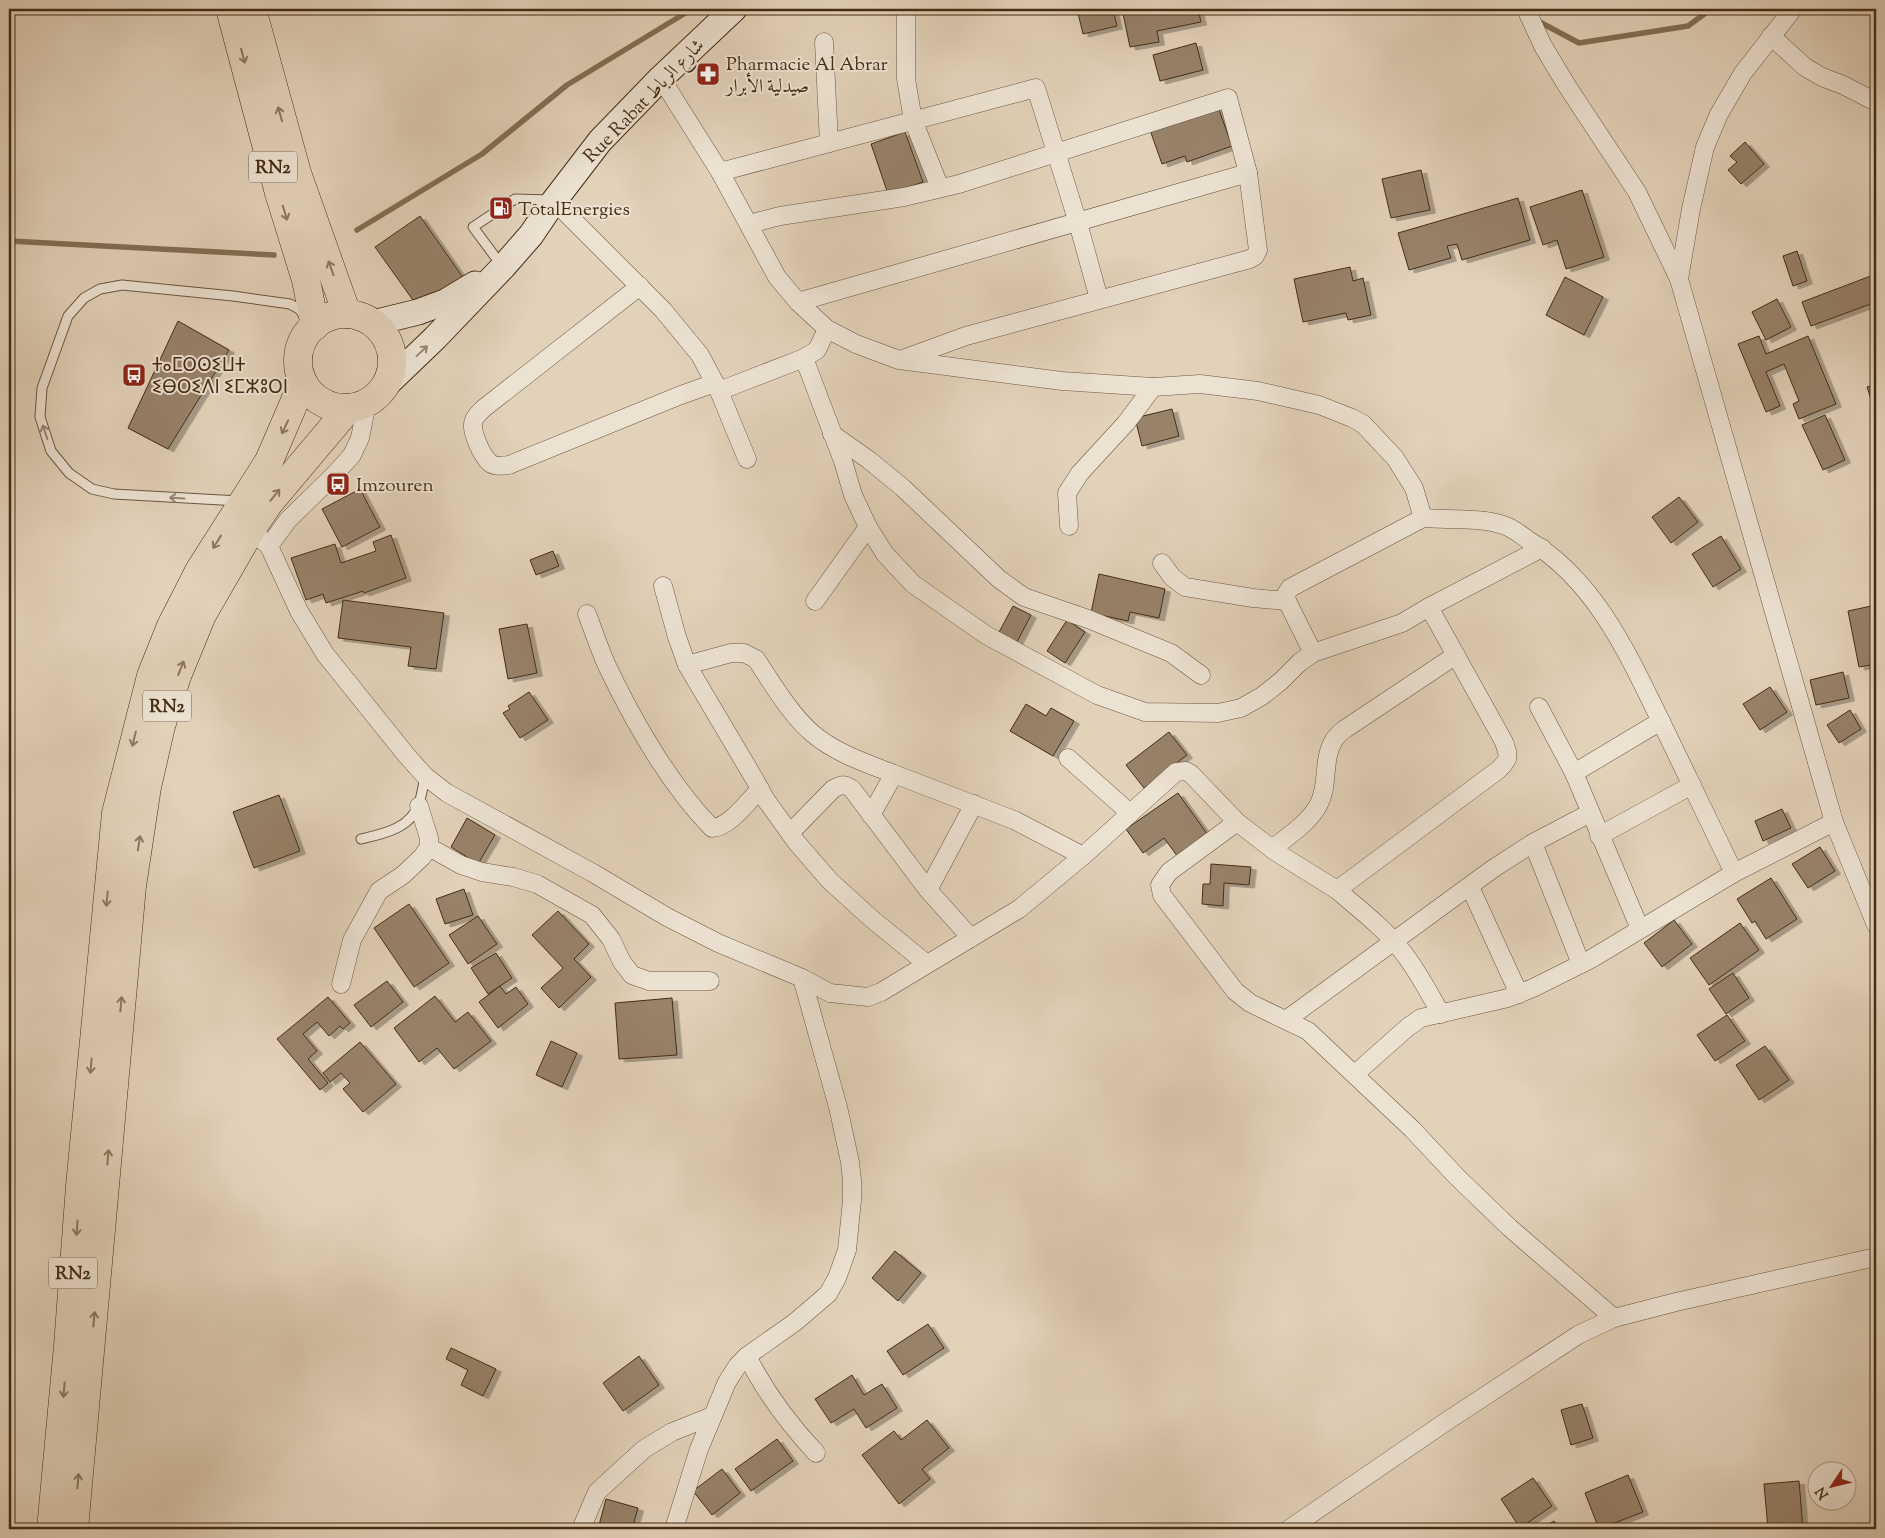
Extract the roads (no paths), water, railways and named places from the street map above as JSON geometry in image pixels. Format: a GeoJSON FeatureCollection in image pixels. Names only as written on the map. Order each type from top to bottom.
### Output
{"type":"FeatureCollection","features":[{"type":"Feature","properties":{"kind":"highway","name":"RN2"},"geometry":{"type":"LineString","coordinates":[[230,9],[280,193],[306,280],[312,328]]}},
{"type":"Feature","properties":{"kind":"highway","name":"RN2"},"geometry":{"type":"LineString","coordinates":[[252,9],[297,173],[347,314]]}},
{"type":"Feature","properties":{"kind":"highway"},"geometry":{"type":"LineString","coordinates":[[358,406],[329,406],[310,392],[303,382],[298,356],[302,343],[312,328],[325,319],[347,314],[361,317],[373,323],[384,335],[391,351],[392,368],[386,384]]}},
{"type":"Feature","properties":{"kind":"highway","name":"RN2"},"geometry":{"type":"LineString","coordinates":[[51,1529],[68,1346],[80,1186],[116,813],[134,736],[151,676],[171,626],[199,571],[269,461],[303,382]]}},
{"type":"Feature","properties":{"kind":"highway","name":"RN2"},"geometry":{"type":"LineString","coordinates":[[74,1529],[132,886],[148,787],[161,726],[177,676],[202,615],[260,538],[285,482],[358,406],[378,395],[386,384]]}},
{"type":"Feature","properties":{"kind":"street","name":"Rue Rabat شارع الرباط"},"geometry":{"type":"LineString","coordinates":[[386,384],[435,338],[503,267],[531,235],[554,201],[600,141],[661,78],[734,9]]}},
{"type":"Feature","properties":{"kind":"street"},"geometry":{"type":"LineString","coordinates":[[1526,9],[1543,46],[1567,86],[1636,192],[1678,279],[1834,822],[1876,925]]}},
{"type":"Feature","properties":{"kind":"street"},"geometry":{"type":"LineString","coordinates":[[1678,279],[1705,147],[1719,114],[1743,73],[1793,9]]}},
{"type":"Feature","properties":{"kind":"street"},"geometry":{"type":"LineString","coordinates":[[906,15],[906,79],[913,120],[940,188]]}},
{"type":"Feature","properties":{"kind":"street"},"geometry":{"type":"LineString","coordinates":[[1771,36],[1805,67],[1876,102]]}},
{"type":"Feature","properties":{"kind":"street"},"geometry":{"type":"LineString","coordinates":[[824,42],[829,142]]}},
{"type":"Feature","properties":{"kind":"street"},"geometry":{"type":"LineString","coordinates":[[661,78],[720,172],[777,277],[798,302],[827,329],[856,344],[899,360],[1062,382],[1153,387],[1200,384],[1258,391],[1319,405],[1363,424],[1396,458],[1414,488],[1423,518]]}},
{"type":"Feature","properties":{"kind":"street"},"geometry":{"type":"LineString","coordinates":[[720,172],[1036,88],[1078,223],[1099,299]]}},
{"type":"Feature","properties":{"kind":"street"},"geometry":{"type":"LineString","coordinates":[[749,224],[780,216],[904,196],[959,184],[1228,98],[1248,173],[1258,250],[1255,256],[1242,262],[966,336],[899,360]]}},
{"type":"Feature","properties":{"kind":"street"},"geometry":{"type":"LineString","coordinates":[[798,302],[1248,173]]}},
{"type":"Feature","properties":{"kind":"street"},"geometry":{"type":"LineString","coordinates":[[554,201],[663,310],[700,355],[717,387],[747,459]]}},
{"type":"Feature","properties":{"kind":"street","name":"Rue Rabat شارع الرباط"},"geometry":{"type":"LineString","coordinates":[[373,323],[418,312],[445,302],[503,267]]}},
{"type":"Feature","properties":{"kind":"street"},"geometry":{"type":"LineString","coordinates":[[640,286],[477,415],[473,421],[473,432],[490,463],[498,466],[509,465],[717,387],[804,358],[817,350],[827,329]]}},
{"type":"Feature","properties":{"kind":"street"},"geometry":{"type":"LineString","coordinates":[[804,358],[843,460],[853,495],[868,526],[885,554],[913,584],[986,635],[1097,695],[1145,712],[1218,713],[1241,708],[1262,696],[1313,653],[1402,623],[1542,548]]}},
{"type":"Feature","properties":{"kind":"street"},"geometry":{"type":"LineString","coordinates":[[1069,526],[1067,493],[1080,473],[1126,423],[1153,387]]}},
{"type":"Feature","properties":{"kind":"street"},"geometry":{"type":"LineString","coordinates":[[832,434],[869,460],[903,488],[1000,579],[1024,596],[1171,653],[1201,675]]}},
{"type":"Feature","properties":{"kind":"street"},"geometry":{"type":"LineString","coordinates":[[1313,653],[1287,600],[1286,594],[1290,588],[1423,518],[1473,520],[1505,526],[1542,548],[1568,570],[1586,589],[1612,626],[1734,873]]}},
{"type":"Feature","properties":{"kind":"street"},"geometry":{"type":"LineString","coordinates":[[815,601],[868,526]]}},
{"type":"Feature","properties":{"kind":"street"},"geometry":{"type":"LineString","coordinates":[[260,538],[299,611],[325,654],[372,715],[425,776],[447,793],[593,873],[667,917],[718,943],[802,978],[830,993],[868,997],[881,992],[1019,909],[1176,772],[1186,771],[1237,822],[1272,849],[1337,890],[1393,941],[1402,951],[1441,1014]]}},
{"type":"Feature","properties":{"kind":"street"},"geometry":{"type":"LineString","coordinates":[[1162,563],[1172,577],[1185,588],[1253,598],[1287,600]]}},
{"type":"Feature","properties":{"kind":"street"},"geometry":{"type":"LineString","coordinates":[[663,586],[676,637],[687,665],[766,800],[790,833],[830,881],[873,920],[927,964]]}},
{"type":"Feature","properties":{"kind":"street"},"geometry":{"type":"LineString","coordinates":[[1337,890],[1498,770],[1508,760],[1504,742],[1429,607]]}},
{"type":"Feature","properties":{"kind":"street"},"geometry":{"type":"LineString","coordinates":[[587,614],[607,666],[637,722],[662,764],[712,828],[720,828],[728,822],[760,789]]}},
{"type":"Feature","properties":{"kind":"street"},"geometry":{"type":"LineString","coordinates":[[687,665],[731,653],[744,653],[756,659],[800,722],[812,733],[837,750],[1014,820],[1082,856]]}},
{"type":"Feature","properties":{"kind":"street"},"geometry":{"type":"LineString","coordinates":[[1272,849],[1311,817],[1320,803],[1324,792],[1329,752],[1334,740],[1345,729],[1456,655]]}},
{"type":"Feature","properties":{"kind":"street"},"geometry":{"type":"LineString","coordinates":[[1538,706],[1574,773],[1599,836],[1640,929]]}},
{"type":"Feature","properties":{"kind":"street"},"geometry":{"type":"LineString","coordinates":[[1574,773],[1660,721]]}},
{"type":"Feature","properties":{"kind":"street"},"geometry":{"type":"LineString","coordinates":[[1068,758],[1130,813]]}},
{"type":"Feature","properties":{"kind":"street"},"geometry":{"type":"LineString","coordinates":[[871,815],[894,774]]}},
{"type":"Feature","properties":{"kind":"street"},"geometry":{"type":"LineString","coordinates":[[790,833],[833,789],[842,784],[847,785],[852,789],[928,890],[971,938]]}},
{"type":"Feature","properties":{"kind":"street"},"geometry":{"type":"LineString","coordinates":[[1599,836],[1692,785]]}},
{"type":"Feature","properties":{"kind":"street"},"geometry":{"type":"LineString","coordinates":[[928,890],[974,804]]}},
{"type":"Feature","properties":{"kind":"street"},"geometry":{"type":"LineString","coordinates":[[341,984],[352,940],[379,890],[404,875],[422,857],[429,846],[429,838],[419,806]]}},
{"type":"Feature","properties":{"kind":"street"},"geometry":{"type":"LineString","coordinates":[[1286,1020],[1494,868],[1533,843],[1590,813]]}},
{"type":"Feature","properties":{"kind":"street"},"geometry":{"type":"LineString","coordinates":[[1237,822],[1168,872],[1160,885],[1162,895],[1235,991],[1250,1003],[1308,1031],[1412,1129],[1441,1161],[1490,1209],[1614,1318]]}},
{"type":"Feature","properties":{"kind":"street"},"geometry":{"type":"LineString","coordinates":[[1354,1074],[1421,1018],[1519,994],[1581,964],[1734,873],[1834,822]]}},
{"type":"Feature","properties":{"kind":"street"},"geometry":{"type":"LineString","coordinates":[[1533,843],[1581,964]]}},
{"type":"Feature","properties":{"kind":"street"},"geometry":{"type":"LineString","coordinates":[[429,846],[461,865],[482,872],[513,877],[537,884],[592,915],[611,939],[622,962],[632,975],[649,981],[710,981]]}},
{"type":"Feature","properties":{"kind":"street"},"geometry":{"type":"LineString","coordinates":[[1470,886],[1519,994]]}},
{"type":"Feature","properties":{"kind":"street"},"geometry":{"type":"LineString","coordinates":[[674,1529],[699,1449],[727,1382],[738,1365],[747,1356],[794,1323],[828,1294],[837,1278],[847,1250],[852,1200],[850,1162],[838,1107],[802,978]]}},
{"type":"Feature","properties":{"kind":"street"},"geometry":{"type":"LineString","coordinates":[[1289,1529],[1542,1357],[1578,1335],[1614,1318],[1676,1302],[1876,1257]]}},
{"type":"Feature","properties":{"kind":"street"},"geometry":{"type":"LineString","coordinates":[[747,1356],[764,1386],[786,1417],[816,1453]]}},
{"type":"Feature","properties":{"kind":"street"},"geometry":{"type":"LineString","coordinates":[[581,1529],[597,1492],[644,1450],[672,1432],[712,1416]]}},
{"type":"Feature","properties":{"kind":"lane"},"geometry":{"type":"LineString","coordinates":[[503,267],[473,227],[516,199],[554,201]]}},
{"type":"Feature","properties":{"kind":"lane"},"geometry":{"type":"LineString","coordinates":[[243,501],[114,494],[92,489],[69,473],[51,451],[40,417],[42,388],[68,316],[84,298],[100,289],[122,285],[234,296],[290,304],[299,309],[312,328]]}},
{"type":"Feature","properties":{"kind":"lane"},"geometry":{"type":"LineString","coordinates":[[361,839],[391,831],[408,822],[419,806],[425,776]]}},
{"type":"Feature","properties":{"kind":"waterway"},"geometry":{"type":"LineString","coordinates":[[357,230],[482,154],[567,85],[692,9]]}},
{"type":"Feature","properties":{"kind":"waterway"},"geometry":{"type":"LineString","coordinates":[[1536,20],[1579,43],[1688,26],[1711,9]]}},
{"type":"Feature","properties":{"kind":"waterway"},"geometry":{"type":"LineString","coordinates":[[9,241],[274,255]]}},
{"type":"Feature","properties":{"kind":"place","name":"Pharmacie Al Abrar صيدلية الأبرار"},"geometry":{"type":"Point","coordinates":[708,74]}},
{"type":"Feature","properties":{"kind":"place","name":"TotalEnergies"},"geometry":{"type":"Point","coordinates":[501,208]}},
{"type":"Feature","properties":{"kind":"place","name":"ⵜⴰⵎⵔⵙⵉⵡⵜ ⵉⴱⵔⵉⴷⵏ ⵉⵎⵣⵓⵔⵏ"},"geometry":{"type":"Point","coordinates":[134,375]}},
{"type":"Feature","properties":{"kind":"place","name":"Imzouren"},"geometry":{"type":"Point","coordinates":[338,484]}}]}
